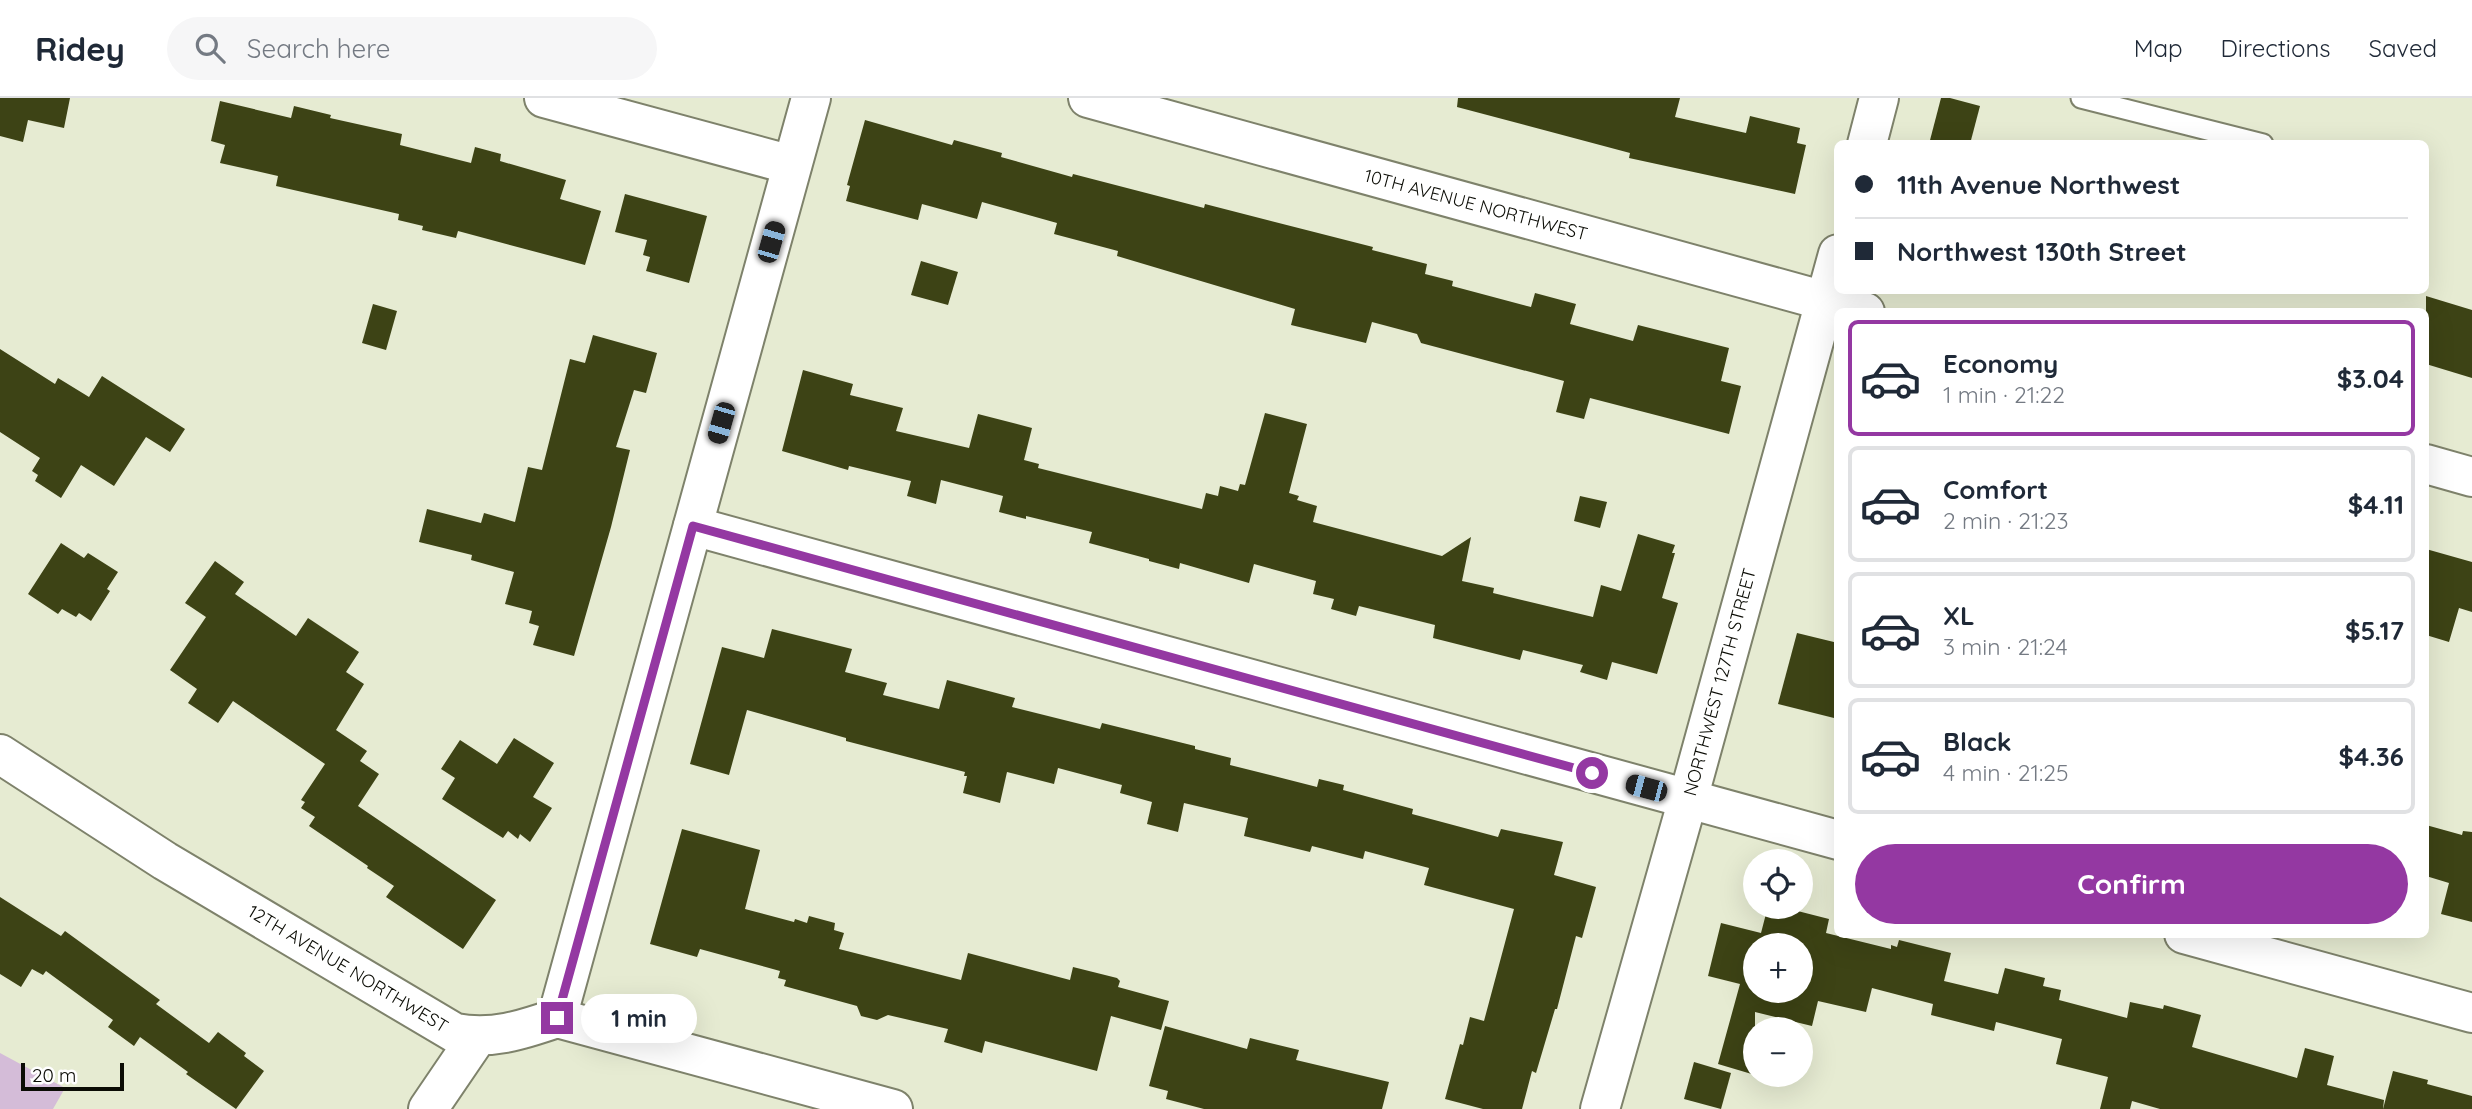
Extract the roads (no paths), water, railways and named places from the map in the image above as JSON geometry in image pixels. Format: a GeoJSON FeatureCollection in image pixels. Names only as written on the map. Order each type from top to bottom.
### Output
{"type":"FeatureCollection","features":[{"type":"Feature","properties":{"kind":"street"},"geometry":{"type":"LineString","coordinates":[[544,98],[792,165]]}},
{"type":"Feature","properties":{"kind":"street"},"geometry":{"type":"LineString","coordinates":[[811,98],[557,1018],[804,1097],[893,1109]]}},
{"type":"Feature","properties":{"kind":"street","name":"10TH AVENUE NORTHWEST"},"geometry":{"type":"LineString","coordinates":[[1087,98],[1850,308]]}},
{"type":"Feature","properties":{"kind":"street"},"geometry":{"type":"LineString","coordinates":[[1868,140],[1878,98]]}},
{"type":"Feature","properties":{"kind":"street","name":"NORTHWEST 127TH STREET"},"geometry":{"type":"LineString","coordinates":[[1600,1109],[1834,268]]}},
{"type":"Feature","properties":{"kind":"street"},"geometry":{"type":"LineString","coordinates":[[2429,465],[2472,477]]}},
{"type":"Feature","properties":{"kind":"street"},"geometry":{"type":"LineString","coordinates":[[693,526],[1834,839]]}},
{"type":"Feature","properties":{"kind":"street","name":"12TH AVENUE NORTHWEST"},"geometry":{"type":"LineString","coordinates":[[0,754],[165,861],[456,1032],[477,1037],[516,1032],[557,1018]]}},
{"type":"Feature","properties":{"kind":"street"},"geometry":{"type":"LineString","coordinates":[[2199,938],[2472,1013]]}},
{"type":"Feature","properties":{"kind":"street"},"geometry":{"type":"LineString","coordinates":[[428,1109],[477,1037]]}},
{"type":"Feature","properties":{"kind":"lane"},"geometry":{"type":"LineString","coordinates":[[2081,98],[2247,140]]}}]}
